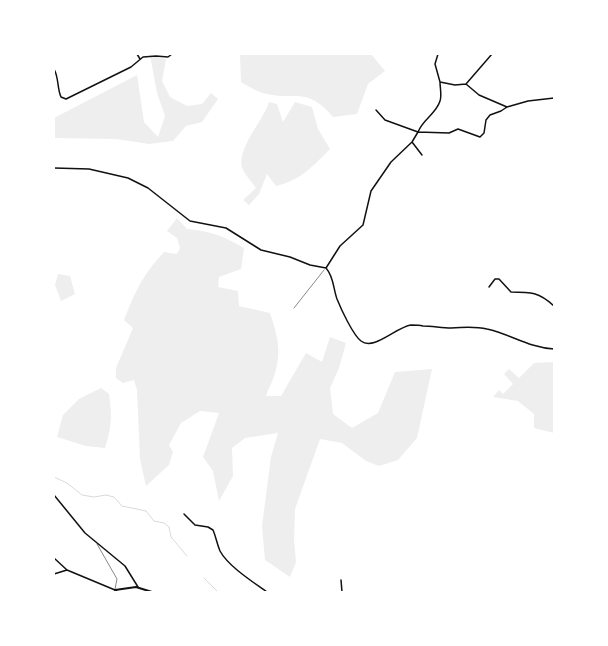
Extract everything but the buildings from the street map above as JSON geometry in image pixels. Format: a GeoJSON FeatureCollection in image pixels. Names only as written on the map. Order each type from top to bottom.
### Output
{"type":"FeatureCollection","features":[{"type":"Feature","properties":{"kind":"street"},"geometry":{"type":"LineString","coordinates":[[137,54],[140,60]]}},
{"type":"Feature","properties":{"kind":"street"},"geometry":{"type":"LineString","coordinates":[[54,69],[58,77],[61,97],[66,99],[131,67],[148,56],[168,57],[172,54]]}},
{"type":"Feature","properties":{"kind":"street"},"geometry":{"type":"LineString","coordinates":[[326,268],[340,246],[363,225],[371,191],[391,162],[412,142],[422,123],[438,106],[441,96],[440,82],[435,64],[438,54]]}},
{"type":"Feature","properties":{"kind":"street"},"geometry":{"type":"LineString","coordinates":[[440,82],[455,85],[466,84],[492,54]]}},
{"type":"Feature","properties":{"kind":"street"},"geometry":{"type":"LineString","coordinates":[[466,84],[479,95],[507,107]]}},
{"type":"Feature","properties":{"kind":"street"},"geometry":{"type":"LineString","coordinates":[[376,110],[385,120],[418,132],[449,133],[458,129],[480,137],[484,133],[488,117],[507,107],[528,101],[554,98]]}},
{"type":"Feature","properties":{"kind":"street"},"geometry":{"type":"LineString","coordinates":[[412,142],[422,155]]}},
{"type":"Feature","properties":{"kind":"street"},"geometry":{"type":"LineString","coordinates":[[54,168],[89,169],[128,178],[148,188],[190,221],[230,229],[246,242],[260,250],[290,257],[310,265],[326,268]]}},
{"type":"Feature","properties":{"kind":"street"},"geometry":{"type":"LineString","coordinates":[[326,268],[333,281],[336,298],[357,337],[366,344],[369,345],[374,343],[411,325],[451,328],[462,326],[485,328],[516,340],[554,349]]}},
{"type":"Feature","properties":{"kind":"street"},"geometry":{"type":"LineString","coordinates":[[489,287],[495,279],[499,279],[511,292],[531,292],[547,300],[554,306]]}},
{"type":"Feature","properties":{"kind":"street"},"geometry":{"type":"LineString","coordinates":[[54,495],[73,520],[97,544],[125,566],[138,587]]}},
{"type":"Feature","properties":{"kind":"street"},"geometry":{"type":"LineString","coordinates":[[184,514],[195,525],[208,527],[213,530],[217,544],[224,557],[237,570],[267,592]]}},
{"type":"Feature","properties":{"kind":"street"},"geometry":{"type":"LineString","coordinates":[[54,558],[67,570],[116,591],[138,587],[152,592]]}},
{"type":"Feature","properties":{"kind":"street"},"geometry":{"type":"LineString","coordinates":[[54,574],[67,570]]}},
{"type":"Feature","properties":{"kind":"street"},"geometry":{"type":"LineString","coordinates":[[341,580],[342,592]]}},
{"type":"Feature","properties":{"kind":"lane"},"geometry":{"type":"LineString","coordinates":[[97,544],[117,579],[116,591]]}},
{"type":"Feature","properties":{"kind":"path"},"geometry":{"type":"LineString","coordinates":[[294,308],[326,268]]}},
{"type":"Feature","properties":{"kind":"shaded area"},"geometry":{"type":"Polygon","coordinates":[[[240,54],[371,54],[385,71],[368,84],[357,114],[333,117],[323,107],[308,98],[263,93],[241,82],[240,54]]]}},
{"type":"Feature","properties":{"kind":"shaded area"},"geometry":{"type":"Polygon","coordinates":[[[150,55],[166,59],[162,81],[170,97],[187,106],[202,104],[211,93],[218,99],[202,122],[186,126],[173,141],[149,144],[116,139],[54,138],[54,118],[137,75],[144,122],[158,137],[165,116],[157,93],[150,55]]]}},
{"type":"Feature","properties":{"kind":"shaded area"},"geometry":{"type":"Polygon","coordinates":[[[269,102],[277,104],[283,122],[295,102],[312,107],[318,129],[330,149],[306,172],[293,180],[276,186],[267,174],[259,194],[249,205],[243,200],[256,188],[243,170],[241,162],[246,145],[269,102]]]}},
{"type":"Feature","properties":{"kind":"shaded area"},"geometry":{"type":"Polygon","coordinates":[[[177,218],[187,229],[217,235],[244,248],[241,269],[219,277],[218,287],[238,291],[239,306],[270,313],[277,335],[278,357],[274,376],[266,396],[281,396],[306,353],[322,362],[330,337],[346,343],[339,368],[330,388],[333,414],[352,428],[378,413],[395,372],[432,369],[417,438],[398,460],[379,466],[366,461],[342,443],[320,439],[295,509],[294,540],[296,562],[290,577],[265,560],[262,526],[271,457],[278,433],[245,438],[232,448],[233,476],[219,501],[213,471],[203,457],[219,413],[200,411],[181,423],[169,445],[173,452],[169,465],[146,486],[140,459],[137,390],[134,380],[123,383],[116,378],[116,368],[133,328],[124,320],[140,284],[164,252],[177,254],[180,248],[177,238],[167,231],[177,218]]]}},
{"type":"Feature","properties":{"kind":"shaded area"},"geometry":{"type":"Polygon","coordinates":[[[58,274],[70,276],[75,294],[61,301],[55,285],[58,274]]]}},
{"type":"Feature","properties":{"kind":"shaded area"},"geometry":{"type":"Polygon","coordinates":[[[554,362],[554,433],[534,428],[534,414],[518,401],[493,397],[499,390],[503,394],[513,384],[504,374],[509,369],[519,378],[534,363],[554,362]]]}},
{"type":"Feature","properties":{"kind":"shaded area"},"geometry":{"type":"Polygon","coordinates":[[[101,388],[109,394],[111,409],[111,421],[105,448],[86,446],[57,437],[63,415],[79,399],[101,388]]]}},
{"type":"Feature","properties":{"kind":"waterway"},"geometry":{"type":"LineString","coordinates":[[54,477],[67,483],[82,495],[94,497],[106,495],[114,497],[122,506],[146,511],[154,521],[164,523],[169,527],[171,537],[187,556]]}},
{"type":"Feature","properties":{"kind":"waterway"},"geometry":{"type":"LineString","coordinates":[[204,578],[218,592]]}}]}
